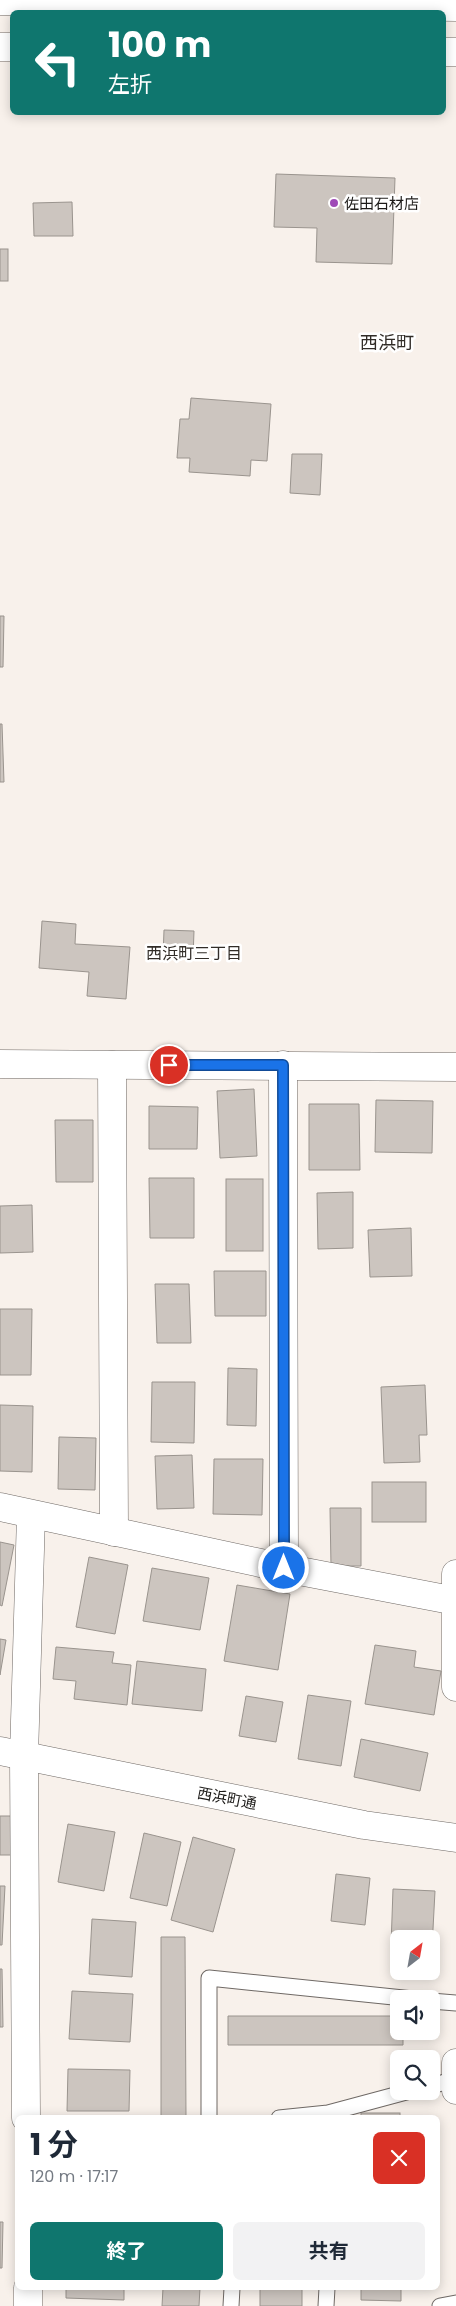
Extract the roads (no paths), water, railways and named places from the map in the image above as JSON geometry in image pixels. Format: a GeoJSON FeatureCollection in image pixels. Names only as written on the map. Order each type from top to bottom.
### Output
{"type":"FeatureCollection","features":[{"type":"Feature","properties":{"kind":"main road"},"geometry":{"type":"LineString","coordinates":[[0,1],[456,7]]}},
{"type":"Feature","properties":{"kind":"main road"},"geometry":{"type":"LineString","coordinates":[[0,1064],[456,1067]]}},
{"type":"Feature","properties":{"kind":"main road"},"geometry":{"type":"LineString","coordinates":[[112,1065],[114,1532]]}},
{"type":"Feature","properties":{"kind":"main road"},"geometry":{"type":"LineString","coordinates":[[283,1065],[284,1568]]}},
{"type":"Feature","properties":{"kind":"main road"},"geometry":{"type":"LineString","coordinates":[[0,1507],[284,1568],[455,1600]]}},
{"type":"Feature","properties":{"kind":"main road"},"geometry":{"type":"LineString","coordinates":[[26,2115],[12,1754],[31,1515]]}},
{"type":"Feature","properties":{"kind":"main road"},"geometry":{"type":"LineString","coordinates":[[456,1574],[456,1687]]}},
{"type":"Feature","properties":{"kind":"main road","name":"西浜町通"},"geometry":{"type":"LineString","coordinates":[[12,1754],[364,1824],[456,1838]]}},
{"type":"Feature","properties":{"kind":"main road"},"geometry":{"type":"LineString","coordinates":[[456,2064],[456,2090]]}},
{"type":"Feature","properties":{"kind":"main road"},"geometry":{"type":"LineString","coordinates":[[28,2290],[28,2306]]}},
{"type":"Feature","properties":{"kind":"lane"},"geometry":{"type":"LineString","coordinates":[[209,2115],[209,1978],[390,1997]]}},
{"type":"Feature","properties":{"kind":"lane"},"geometry":{"type":"LineString","coordinates":[[440,2002],[456,2003]]}},
{"type":"Feature","properties":{"kind":"lane"},"geometry":{"type":"LineString","coordinates":[[440,2083],[456,2079]]}},
{"type":"Feature","properties":{"kind":"lane"},"geometry":{"type":"LineString","coordinates":[[328,2115],[390,2097]]}},
{"type":"Feature","properties":{"kind":"lane"},"geometry":{"type":"LineString","coordinates":[[231,2306],[232,2290]]}},
{"type":"Feature","properties":{"kind":"lane"},"geometry":{"type":"LineString","coordinates":[[326,2290],[326,2306]]}},
{"type":"Feature","properties":{"kind":"lane"},"geometry":{"type":"LineString","coordinates":[[440,2306],[456,2303]]}},
{"type":"Feature","properties":{"kind":"place","name":"佐田石材店"},"geometry":{"type":"Point","coordinates":[334,203]}},
{"type":"Feature","properties":{"kind":"district","name":"西浜町"},"geometry":{"type":"Point","coordinates":[387,342]}},
{"type":"Feature","properties":{"kind":"district","name":"西浜町三丁目"},"geometry":{"type":"Point","coordinates":[194,953]}}]}
